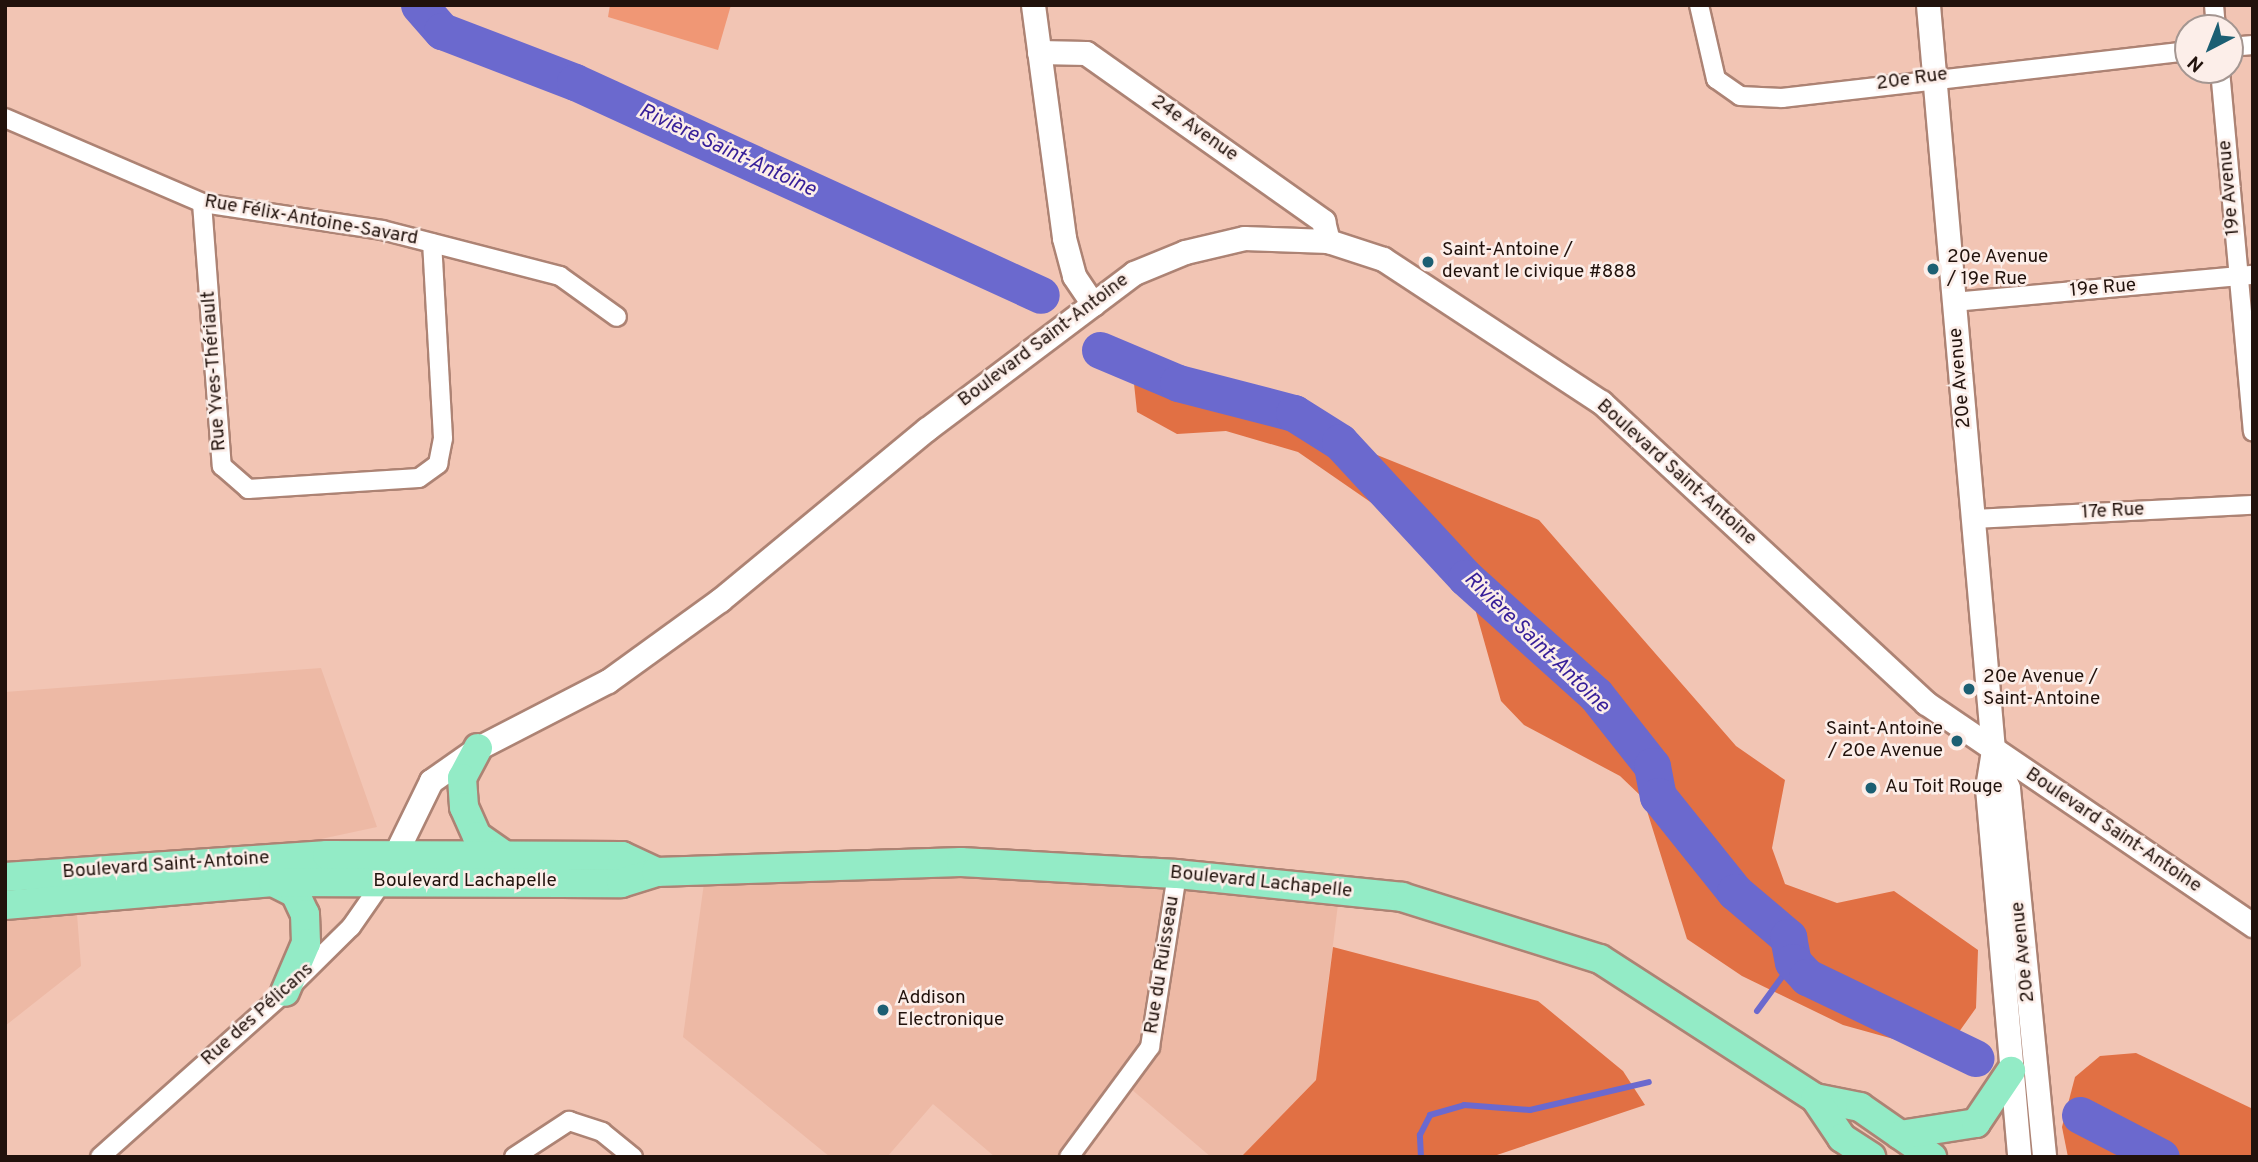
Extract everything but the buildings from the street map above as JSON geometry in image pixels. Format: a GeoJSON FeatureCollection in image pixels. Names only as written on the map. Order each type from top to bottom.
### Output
{"type":"FeatureCollection","features":[{"type":"Feature","properties":{"kind":"main road"},"geometry":{"type":"LineString","coordinates":[[478,748],[462,778],[464,807],[477,836],[506,856]]}},
{"type":"Feature","properties":{"kind":"main road","name":"Boulevard Lachapelle"},"geometry":{"type":"LineString","coordinates":[[327,855],[622,856],[656,872]]}},
{"type":"Feature","properties":{"kind":"main road","name":"Boulevard Saint-Antoine"},"geometry":{"type":"LineString","coordinates":[[5,877],[327,855]]}},
{"type":"Feature","properties":{"kind":"main road","name":"Boulevard Lachapelle"},"geometry":{"type":"LineString","coordinates":[[273,882],[621,883],[656,872],[961,863],[1177,874],[1402,897],[1600,959],[1815,1098],[1860,1107],[1933,1157]]}},
{"type":"Feature","properties":{"kind":"main road"},"geometry":{"type":"LineString","coordinates":[[273,882],[295,893],[305,914],[306,943],[285,992]]}},
{"type":"Feature","properties":{"kind":"main road","name":"Boulevard Saint-Antoine"},"geometry":{"type":"LineString","coordinates":[[5,905],[273,882]]}},
{"type":"Feature","properties":{"kind":"main road"},"geometry":{"type":"LineString","coordinates":[[1900,1135],[1976,1123],[2011,1071]]}},
{"type":"Feature","properties":{"kind":"main road","name":"Boulevard Lachapelle"},"geometry":{"type":"LineString","coordinates":[[1815,1098],[1842,1138],[1871,1157]]}},
{"type":"Feature","properties":{"kind":"street"},"geometry":{"type":"LineString","coordinates":[[1033,5],[1064,238],[1074,276],[1093,304]]}},
{"type":"Feature","properties":{"kind":"street","name":"20e Rue"},"geometry":{"type":"LineString","coordinates":[[1699,5],[1716,79],[1740,96],[1782,98],[1934,76],[2174,52]]}},
{"type":"Feature","properties":{"kind":"street","name":"20e Avenue"},"geometry":{"type":"LineString","coordinates":[[1928,5],[1993,750],[1987,788],[2019,1157]]}},
{"type":"Feature","properties":{"kind":"street","name":"24e Avenue"},"geometry":{"type":"LineString","coordinates":[[1039,52],[1086,53],[1322,221],[1328,242]]}},
{"type":"Feature","properties":{"kind":"street","name":"19e Avenue"},"geometry":{"type":"LineString","coordinates":[[2222,84],[2246,276],[2253,431]]}},
{"type":"Feature","properties":{"kind":"street","name":"Rue Félix-Antoine-Savard"},"geometry":{"type":"LineString","coordinates":[[5,118],[202,203],[432,243],[560,276],[617,317]]}},
{"type":"Feature","properties":{"kind":"street","name":"Rue Yves-Thériault"},"geometry":{"type":"LineString","coordinates":[[202,203],[222,466],[248,489],[419,478],[438,464],[443,438],[432,243]]}},
{"type":"Feature","properties":{"kind":"street","name":"Boulevard Saint-Antoine"},"geometry":{"type":"LineString","coordinates":[[394,855],[431,781],[478,748],[608,681],[1134,274],[1185,252],[1244,238],[1328,242],[1383,259],[1601,402],[1926,704],[2253,925]]}},
{"type":"Feature","properties":{"kind":"street","name":"19e Rue"},"geometry":{"type":"LineString","coordinates":[[1954,302],[2246,276]]}},
{"type":"Feature","properties":{"kind":"street","name":"17e Rue"},"geometry":{"type":"LineString","coordinates":[[1973,519],[2253,505]]}},
{"type":"Feature","properties":{"kind":"street","name":"20e Avenue"},"geometry":{"type":"LineString","coordinates":[[1993,750],[2007,788],[2044,1157]]}},
{"type":"Feature","properties":{"kind":"street","name":"Rue des Pélicans"},"geometry":{"type":"LineString","coordinates":[[100,1157],[285,992],[351,927],[383,881],[394,855]]}},
{"type":"Feature","properties":{"kind":"street","name":"Rue du Ruisseau"},"geometry":{"type":"LineString","coordinates":[[1069,1157],[1150,1046],[1177,874]]}},
{"type":"Feature","properties":{"kind":"street"},"geometry":{"type":"LineString","coordinates":[[513,1157],[569,1121],[602,1132],[634,1157]]}},
{"type":"Feature","properties":{"kind":"shaded area"},"geometry":{"type":"Polygon","coordinates":[[[610,5],[731,5],[718,50],[608,17],[610,5]]]}},
{"type":"Feature","properties":{"kind":"shaded area"},"geometry":{"type":"Polygon","coordinates":[[[1133,374],[1260,408],[1539,520],[1736,746],[1785,780],[1772,848],[1785,884],[1837,903],[1894,891],[1978,950],[1976,1008],[1944,1053],[1843,1025],[1742,976],[1687,939],[1643,798],[1620,776],[1524,725],[1501,701],[1463,566],[1298,452],[1226,431],[1177,434],[1137,412],[1133,374]]]}},
{"type":"Feature","properties":{"kind":"shaded area"},"geometry":{"type":"Polygon","coordinates":[[[321,668],[377,827],[279,848],[73,863],[81,966],[5,1026],[5,692],[321,668]]]}},
{"type":"Feature","properties":{"kind":"shaded area"},"geometry":{"type":"Polygon","coordinates":[[[707,861],[1285,885],[1338,904],[1316,1080],[1241,1157],[1211,1157],[1124,1083],[1065,1157],[995,1157],[933,1104],[887,1157],[830,1157],[683,1037],[707,861]]]}},
{"type":"Feature","properties":{"kind":"shaded area"},"geometry":{"type":"Polygon","coordinates":[[[1333,947],[1538,1001],[1623,1071],[1645,1105],[1491,1157],[1241,1157],[1316,1080],[1333,947]]]}},
{"type":"Feature","properties":{"kind":"shaded area"},"geometry":{"type":"Polygon","coordinates":[[[2136,1053],[2253,1109],[2253,1157],[2068,1157],[2062,1127],[2075,1077],[2100,1056],[2136,1053]]]}},
{"type":"Feature","properties":{"kind":"waterway","name":"Rivière Saint-Antoine"},"geometry":{"type":"LineString","coordinates":[[419,5],[442,31],[575,82],[1041,295]]}},
{"type":"Feature","properties":{"kind":"waterway","name":"Rivière Saint-Antoine"},"geometry":{"type":"LineString","coordinates":[[1100,350],[1178,383],[1294,413],[1340,442],[1466,578],[1596,695],[1652,766],[1658,796],[1735,892],[1788,937],[1793,962],[1807,977],[1975,1058]]}},
{"type":"Feature","properties":{"kind":"waterway"},"geometry":{"type":"LineString","coordinates":[[1757,1011],[1793,962]]}},
{"type":"Feature","properties":{"kind":"waterway"},"geometry":{"type":"LineString","coordinates":[[1421,1157],[1420,1135],[1430,1115],[1464,1105],[1530,1110],[1649,1082]]}},
{"type":"Feature","properties":{"kind":"waterway","name":"Rivière Saint-Antoine"},"geometry":{"type":"LineString","coordinates":[[2080,1115],[2161,1157]]}},
{"type":"Feature","properties":{"kind":"place","name":"Saint-Antoine / devant le civique #888"},"geometry":{"type":"Point","coordinates":[1428,262]}},
{"type":"Feature","properties":{"kind":"place","name":"20e Avenue / 19e Rue"},"geometry":{"type":"Point","coordinates":[1933,269]}},
{"type":"Feature","properties":{"kind":"place","name":"20e Avenue / Saint-Antoine"},"geometry":{"type":"Point","coordinates":[1969,689]}},
{"type":"Feature","properties":{"kind":"place","name":"Saint-Antoine / 20e Avenue"},"geometry":{"type":"Point","coordinates":[1957,741]}},
{"type":"Feature","properties":{"kind":"place","name":"Au Toit Rouge"},"geometry":{"type":"Point","coordinates":[1871,788]}},
{"type":"Feature","properties":{"kind":"place","name":"Addison Electronique"},"geometry":{"type":"Point","coordinates":[883,1010]}}]}
